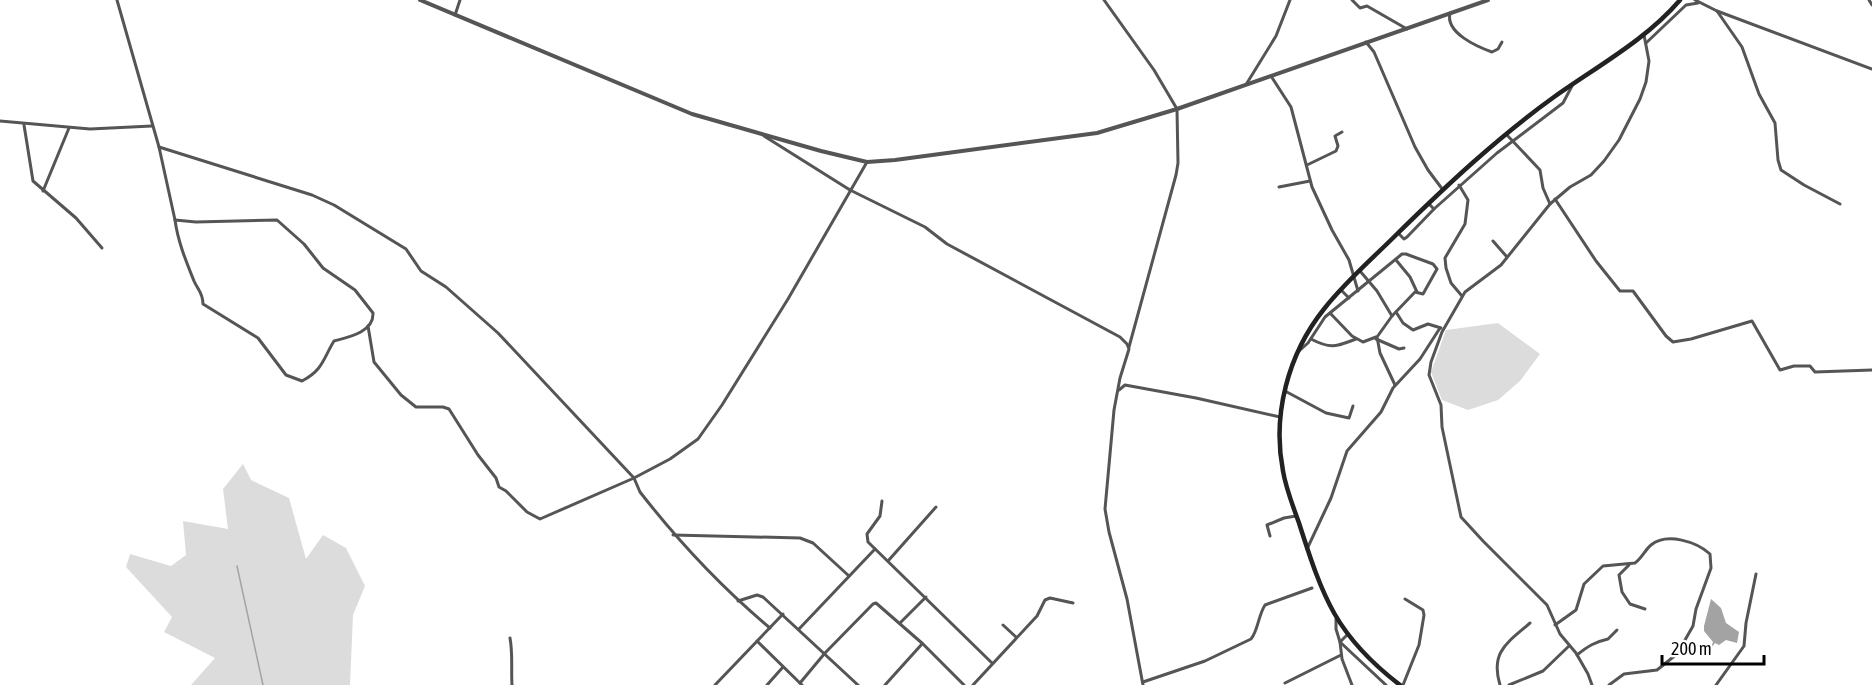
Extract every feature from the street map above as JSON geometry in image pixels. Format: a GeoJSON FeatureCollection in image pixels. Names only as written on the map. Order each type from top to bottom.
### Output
{"type":"FeatureCollection","features":[{"type":"Feature","properties":{"kind":"main road"},"geometry":{"type":"LineString","coordinates":[[1402,685],[1379,669],[1347,635],[1336,619],[1322,591],[1290,498],[1281,460],[1280,417],[1285,391],[1297,354],[1317,317],[1341,290],[1443,190],[1506,134],[1644,34],[1677,1]]}},
{"type":"Feature","properties":{"kind":"street"},"geometry":{"type":"LineString","coordinates":[[117,0],[159,147],[174,220],[180,248],[195,283],[202,292],[203,304],[260,339],[286,375],[303,381],[322,366],[334,341],[351,337],[368,326],[374,315],[360,296],[323,268],[304,244],[277,220],[196,222],[174,220]]}},
{"type":"Feature","properties":{"kind":"street"},"geometry":{"type":"LineString","coordinates":[[420,0],[686,112],[821,152],[867,162],[1083,136],[1177,109],[1450,13],[1474,2],[1488,0]]}},
{"type":"Feature","properties":{"kind":"street"},"geometry":{"type":"LineString","coordinates":[[455,15],[460,0]]}},
{"type":"Feature","properties":{"kind":"street"},"geometry":{"type":"LineString","coordinates":[[1104,0],[1154,70],[1177,109],[1178,163],[1176,176],[1120,378],[1110,436],[1105,509],[1127,599],[1143,683],[1206,660],[1251,639],[1254,637],[1265,605],[1312,588]]}},
{"type":"Feature","properties":{"kind":"street"},"geometry":{"type":"LineString","coordinates":[[1247,83],[1276,36],[1290,0]]}},
{"type":"Feature","properties":{"kind":"street"},"geometry":{"type":"LineString","coordinates":[[1352,0],[1360,8],[1367,6],[1407,28]]}},
{"type":"Feature","properties":{"kind":"street"},"geometry":{"type":"LineString","coordinates":[[1869,0],[1872,5]]}},
{"type":"Feature","properties":{"kind":"street"},"geometry":{"type":"LineString","coordinates":[[1645,44],[1686,4],[1697,1],[1717,11],[1872,69]]}},
{"type":"Feature","properties":{"kind":"street"},"geometry":{"type":"LineString","coordinates":[[1717,11],[1742,47],[1754,83],[1775,123],[1779,167],[1804,186],[1840,204]]}},
{"type":"Feature","properties":{"kind":"street"},"geometry":{"type":"LineString","coordinates":[[1450,13],[1449,19],[1452,27],[1470,42],[1492,52],[1497,51],[1502,42]]}},
{"type":"Feature","properties":{"kind":"street"},"geometry":{"type":"LineString","coordinates":[[1307,549],[1328,505],[1347,451],[1381,411],[1395,385],[1442,329],[1465,292],[1501,265],[1550,204],[1591,175],[1619,140],[1646,82],[1649,61],[1644,34]]}},
{"type":"Feature","properties":{"kind":"street"},"geometry":{"type":"LineString","coordinates":[[1366,42],[1376,57],[1415,147],[1443,190]]}},
{"type":"Feature","properties":{"kind":"street"},"geometry":{"type":"LineString","coordinates":[[1270,76],[1291,107],[1310,180],[1327,221],[1349,260],[1358,291]]}},
{"type":"Feature","properties":{"kind":"street"},"geometry":{"type":"LineString","coordinates":[[1398,233],[1404,238],[1407,237],[1459,185],[1563,103],[1572,89],[1572,84]]}},
{"type":"Feature","properties":{"kind":"street"},"geometry":{"type":"LineString","coordinates":[[0,121],[90,129],[152,126]]}},
{"type":"Feature","properties":{"kind":"street"},"geometry":{"type":"LineString","coordinates":[[24,124],[32,178],[43,191],[76,218],[102,248]]}},
{"type":"Feature","properties":{"kind":"street"},"geometry":{"type":"LineString","coordinates":[[43,191],[69,128]]}},
{"type":"Feature","properties":{"kind":"street"},"geometry":{"type":"LineString","coordinates":[[1306,165],[1336,151],[1338,146],[1335,136],[1342,132]]}},
{"type":"Feature","properties":{"kind":"street"},"geometry":{"type":"LineString","coordinates":[[760,133],[850,190],[925,227],[947,244],[1120,338],[1129,349]]}},
{"type":"Feature","properties":{"kind":"street"},"geometry":{"type":"LineString","coordinates":[[1506,134],[1540,170],[1543,188],[1550,204]]}},
{"type":"Feature","properties":{"kind":"street"},"geometry":{"type":"LineString","coordinates":[[159,147],[312,195],[334,205],[406,249],[421,270],[446,287],[498,333],[634,478],[640,492],[673,534],[738,601],[770,628]]}},
{"type":"Feature","properties":{"kind":"street"},"geometry":{"type":"LineString","coordinates":[[368,326],[374,362],[393,386],[415,406],[449,409],[478,455],[496,478],[499,487],[535,518],[540,519],[634,478],[670,459],[698,439],[722,405],[788,299],[867,162]]}},
{"type":"Feature","properties":{"kind":"street"},"geometry":{"type":"LineString","coordinates":[[1279,187],[1310,180]]}},
{"type":"Feature","properties":{"kind":"street"},"geometry":{"type":"LineString","coordinates":[[1459,185],[1468,200],[1465,224],[1446,256],[1446,268],[1451,283],[1462,296]]}},
{"type":"Feature","properties":{"kind":"street"},"geometry":{"type":"LineString","coordinates":[[1555,199],[1596,261],[1620,291],[1633,291],[1665,336],[1673,342],[1752,321],[1780,370],[1794,366],[1810,366],[1815,372],[1872,370]]}},
{"type":"Feature","properties":{"kind":"street"},"geometry":{"type":"LineString","coordinates":[[1429,204],[1434,209]]}},
{"type":"Feature","properties":{"kind":"street"},"geometry":{"type":"LineString","coordinates":[[1493,241],[1507,257]]}},
{"type":"Feature","properties":{"kind":"street"},"geometry":{"type":"LineString","coordinates":[[1297,354],[1330,313],[1404,253],[1446,268]]}},
{"type":"Feature","properties":{"kind":"street"},"geometry":{"type":"LineString","coordinates":[[1396,260],[1410,277],[1417,292],[1423,294],[1436,272],[1437,268],[1432,264]]}},
{"type":"Feature","properties":{"kind":"street"},"geometry":{"type":"LineString","coordinates":[[1360,271],[1392,316]]}},
{"type":"Feature","properties":{"kind":"street"},"geometry":{"type":"LineString","coordinates":[[1341,290],[1349,298]]}},
{"type":"Feature","properties":{"kind":"street"},"geometry":{"type":"LineString","coordinates":[[1330,313],[1356,339],[1363,342],[1377,338],[1392,316],[1417,292]]}},
{"type":"Feature","properties":{"kind":"street"},"geometry":{"type":"LineString","coordinates":[[1396,312],[1403,323],[1413,330],[1428,324],[1442,329]]}},
{"type":"Feature","properties":{"kind":"street"},"geometry":{"type":"LineString","coordinates":[[1442,329],[1429,375],[1441,405],[1442,427],[1461,517],[1547,605],[1555,625],[1577,655],[1592,685]]}},
{"type":"Feature","properties":{"kind":"street"},"geometry":{"type":"LineString","coordinates":[[1377,338],[1400,349],[1404,348]]}},
{"type":"Feature","properties":{"kind":"street"},"geometry":{"type":"LineString","coordinates":[[1377,338],[1380,353],[1395,385]]}},
{"type":"Feature","properties":{"kind":"street"},"geometry":{"type":"LineString","coordinates":[[1311,339],[1329,347],[1356,339]]}},
{"type":"Feature","properties":{"kind":"street"},"geometry":{"type":"LineString","coordinates":[[1120,378],[1125,385],[1280,417]]}},
{"type":"Feature","properties":{"kind":"street"},"geometry":{"type":"LineString","coordinates":[[1118,390],[1125,385]]}},
{"type":"Feature","properties":{"kind":"street"},"geometry":{"type":"LineString","coordinates":[[1285,391],[1326,413],[1349,418],[1353,406]]}},
{"type":"Feature","properties":{"kind":"street"},"geometry":{"type":"LineString","coordinates":[[882,501],[880,516],[866,538],[992,663]]}},
{"type":"Feature","properties":{"kind":"street"},"geometry":{"type":"LineString","coordinates":[[888,561],[936,507]]}},
{"type":"Feature","properties":{"kind":"street"},"geometry":{"type":"LineString","coordinates":[[1270,536],[1267,525],[1296,516]]}},
{"type":"Feature","properties":{"kind":"street"},"geometry":{"type":"LineString","coordinates":[[673,534],[800,538],[813,543],[849,576]]}},
{"type":"Feature","properties":{"kind":"street"},"geometry":{"type":"LineString","coordinates":[[1609,685],[1624,674],[1657,670],[1677,654],[1693,626],[1696,609],[1710,572],[1711,557],[1702,548],[1689,542],[1662,540],[1653,544],[1639,560],[1625,567],[1619,575],[1622,592],[1630,604],[1645,609]]}},
{"type":"Feature","properties":{"kind":"street"},"geometry":{"type":"LineString","coordinates":[[799,629],[875,549]]}},
{"type":"Feature","properties":{"kind":"street"},"geometry":{"type":"LineString","coordinates":[[1555,625],[1576,610],[1584,584],[1602,566],[1631,564]]}},
{"type":"Feature","properties":{"kind":"street"},"geometry":{"type":"LineString","coordinates":[[1716,685],[1744,646],[1746,623],[1756,574]]}},
{"type":"Feature","properties":{"kind":"street"},"geometry":{"type":"LineString","coordinates":[[738,601],[757,596],[763,597],[858,685]]}},
{"type":"Feature","properties":{"kind":"street"},"geometry":{"type":"LineString","coordinates":[[900,623],[927,597]]}},
{"type":"Feature","properties":{"kind":"street"},"geometry":{"type":"LineString","coordinates":[[973,685],[1036,616],[1045,600],[1050,598],[1073,603]]}},
{"type":"Feature","properties":{"kind":"street"},"geometry":{"type":"LineString","coordinates":[[1402,685],[1419,645],[1424,615],[1423,610],[1405,598]]}},
{"type":"Feature","properties":{"kind":"street"},"geometry":{"type":"LineString","coordinates":[[757,641],[801,684],[825,653],[873,604],[879,605],[964,685]]}},
{"type":"Feature","properties":{"kind":"street"},"geometry":{"type":"LineString","coordinates":[[715,685],[783,614]]}},
{"type":"Feature","properties":{"kind":"street"},"geometry":{"type":"LineString","coordinates":[[1336,619],[1341,655],[1352,685]]}},
{"type":"Feature","properties":{"kind":"street"},"geometry":{"type":"LineString","coordinates":[[1500,685],[1497,670],[1498,656],[1504,646],[1530,623]]}},
{"type":"Feature","properties":{"kind":"street"},"geometry":{"type":"LineString","coordinates":[[1003,625],[1016,637]]}},
{"type":"Feature","properties":{"kind":"street"},"geometry":{"type":"LineString","coordinates":[[1577,655],[1589,645],[1608,639],[1617,630]]}},
{"type":"Feature","properties":{"kind":"street"},"geometry":{"type":"LineString","coordinates":[[1340,642],[1347,635]]}},
{"type":"Feature","properties":{"kind":"street"},"geometry":{"type":"LineString","coordinates":[[510,638],[513,655],[512,685]]}},
{"type":"Feature","properties":{"kind":"street"},"geometry":{"type":"LineString","coordinates":[[1340,642],[1386,685]]}},
{"type":"Feature","properties":{"kind":"street"},"geometry":{"type":"LineString","coordinates":[[885,685],[923,644]]}},
{"type":"Feature","properties":{"kind":"street"},"geometry":{"type":"LineString","coordinates":[[1509,685],[1543,671],[1569,646]]}},
{"type":"Feature","properties":{"kind":"street"},"geometry":{"type":"LineString","coordinates":[[1285,683],[1341,655]]}},
{"type":"Feature","properties":{"kind":"street"},"geometry":{"type":"LineString","coordinates":[[766,685],[783,667]]}},
{"type":"Feature","properties":{"kind":"shaded area"},"geometry":{"type":"Polygon","coordinates":[[[1498,323],[1540,354],[1520,381],[1498,400],[1468,410],[1442,400],[1431,372],[1446,330],[1498,323]]]}},
{"type":"Feature","properties":{"kind":"shaded area"},"geometry":{"type":"Polygon","coordinates":[[[243,464],[251,480],[289,498],[306,559],[323,535],[346,548],[365,586],[353,615],[350,685],[191,685],[215,658],[164,632],[172,617],[126,567],[130,554],[171,566],[186,555],[183,521],[228,529],[223,489],[243,464]]]}},
{"type":"Feature","properties":{"kind":"shaded area"},"geometry":{"type":"Polygon","coordinates":[[[1711,599],[1721,608],[1726,623],[1739,632],[1737,643],[1726,640],[1719,645],[1715,643],[1710,650],[1713,642],[1704,631],[1704,626],[1711,599]]]}},
{"type":"Feature","properties":{"kind":"waterway"},"geometry":{"type":"LineString","coordinates":[[237,566],[263,685]]}}]}
